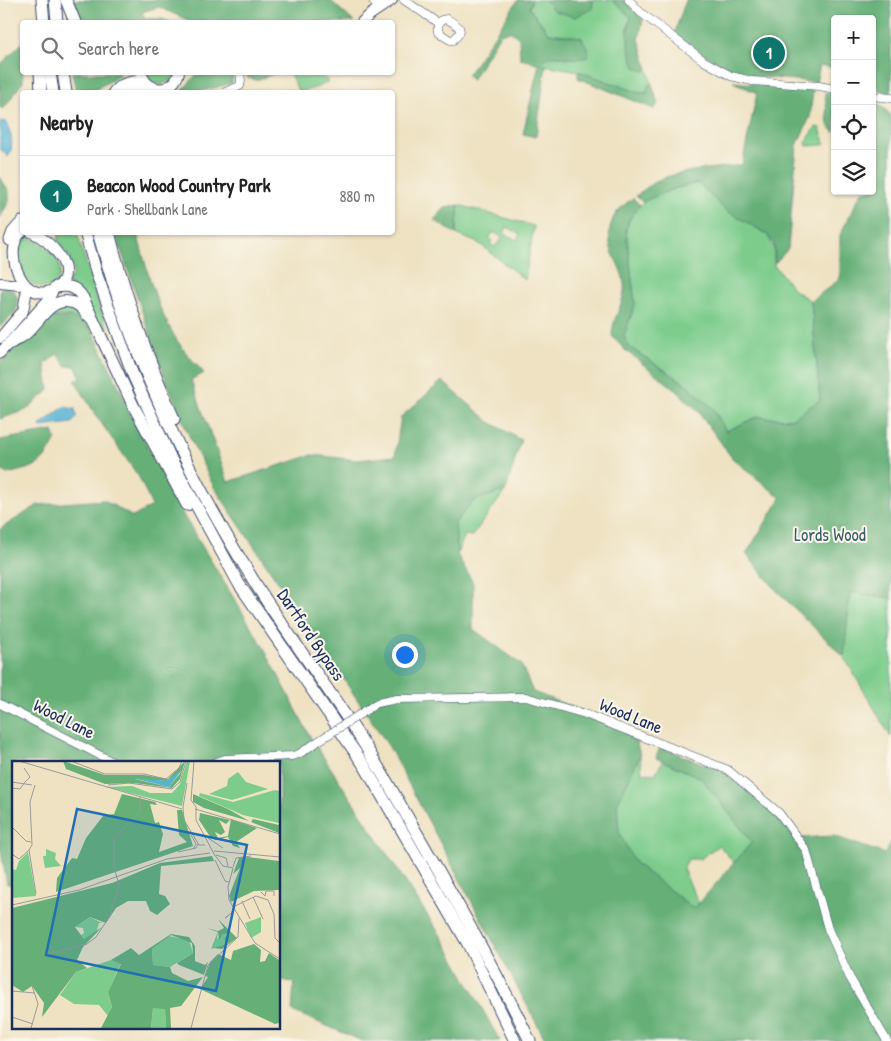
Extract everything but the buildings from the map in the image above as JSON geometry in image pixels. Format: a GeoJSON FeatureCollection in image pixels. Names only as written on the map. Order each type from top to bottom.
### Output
{"type":"FeatureCollection","features":[{"type":"Feature","properties":{"kind":"highway"},"geometry":{"type":"LineString","coordinates":[[36,0],[37,20]]}},
{"type":"Feature","properties":{"kind":"highway"},"geometry":{"type":"LineString","coordinates":[[42,0],[44,20]]}},
{"type":"Feature","properties":{"kind":"highway"},"geometry":{"type":"LineString","coordinates":[[54,0],[57,20]]}},
{"type":"Feature","properties":{"kind":"highway"},"geometry":{"type":"LineString","coordinates":[[66,0],[74,20]]}},
{"type":"Feature","properties":{"kind":"highway"},"geometry":{"type":"LineString","coordinates":[[40,75],[41,90]]}},
{"type":"Feature","properties":{"kind":"highway"},"geometry":{"type":"LineString","coordinates":[[50,75],[53,90]]}},
{"type":"Feature","properties":{"kind":"highway"},"geometry":{"type":"LineString","coordinates":[[63,75],[66,90]]}},
{"type":"Feature","properties":{"kind":"highway"},"geometry":{"type":"LineString","coordinates":[[123,90],[132,88],[148,89]]}},
{"type":"Feature","properties":{"kind":"highway"},"geometry":{"type":"LineString","coordinates":[[10,240],[13,232],[20,224]]}},
{"type":"Feature","properties":{"kind":"highway","name":"Dartford Bypass"},"geometry":{"type":"LineString","coordinates":[[86,235],[118,337],[146,408],[172,461],[239,584],[364,765],[468,944],[515,1041]]}},
{"type":"Feature","properties":{"kind":"highway","name":"Dartford Bypass"},"geometry":{"type":"LineString","coordinates":[[99,235],[108,269],[148,380],[182,454],[224,532],[257,586],[372,758],[472,928],[530,1041]]}},
{"type":"Feature","properties":{"kind":"highway"},"geometry":{"type":"LineString","coordinates":[[110,235],[123,282],[155,374],[190,455],[217,507],[224,532]]}},
{"type":"Feature","properties":{"kind":"highway"},"geometry":{"type":"LineString","coordinates":[[54,289],[68,286],[77,290],[84,300],[132,405],[192,514],[239,584]]}},
{"type":"Feature","properties":{"kind":"highway"},"geometry":{"type":"LineString","coordinates":[[5,340],[25,334],[47,310],[61,302],[77,304],[93,320]]}},
{"type":"Feature","properties":{"kind":"main road"},"geometry":{"type":"LineString","coordinates":[[364,20],[376,4],[392,0]]}},
{"type":"Feature","properties":{"kind":"main road"},"geometry":{"type":"LineString","coordinates":[[142,75],[148,89],[165,89],[180,76]]}},
{"type":"Feature","properties":{"kind":"main road"},"geometry":{"type":"LineString","coordinates":[[170,90],[180,76]]}},
{"type":"Feature","properties":{"kind":"main road"},"geometry":{"type":"LineString","coordinates":[[3,254],[5,246],[20,233]]}},
{"type":"Feature","properties":{"kind":"main road"},"geometry":{"type":"LineString","coordinates":[[5,340],[49,299],[54,289],[63,280],[65,268],[61,258],[37,235]]}},
{"type":"Feature","properties":{"kind":"main road"},"geometry":{"type":"LineString","coordinates":[[51,235],[51,247]]}},
{"type":"Feature","properties":{"kind":"main road"},"geometry":{"type":"LineString","coordinates":[[6,270],[15,281],[27,289]]}},
{"type":"Feature","properties":{"kind":"main road"},"geometry":{"type":"LineString","coordinates":[[0,283],[16,284],[42,294],[54,289]]}},
{"type":"Feature","properties":{"kind":"main road"},"geometry":{"type":"LineString","coordinates":[[0,353],[5,340],[23,311],[27,289]]}},
{"type":"Feature","properties":{"kind":"street"},"geometry":{"type":"LineString","coordinates":[[404,0],[438,23]]}},
{"type":"Feature","properties":{"kind":"street"},"geometry":{"type":"LineString","coordinates":[[629,0],[640,12],[697,55],[731,76],[752,81],[831,88]]}},
{"type":"Feature","properties":{"kind":"street"},"geometry":{"type":"LineString","coordinates":[[230,90],[240,86],[240,75]]}},
{"type":"Feature","properties":{"kind":"street"},"geometry":{"type":"LineString","coordinates":[[876,96],[891,98]]}},
{"type":"Feature","properties":{"kind":"street","name":"Wood Lane"},"geometry":{"type":"LineString","coordinates":[[219,761],[298,754],[377,703],[397,699],[526,698],[585,714],[728,770],[779,813],[806,850],[828,930],[850,978],[887,1041]]}},
{"type":"Feature","properties":{"kind":"street","name":"Wood Lane"},"geometry":{"type":"LineString","coordinates":[[0,704],[111,761]]}},
{"type":"Feature","properties":{"kind":"green space"},"geometry":{"type":"Polygon","coordinates":[[[73,0],[330,0],[352,20],[188,20],[159,7],[142,12],[145,19],[165,20],[81,20],[73,0]]]}},
{"type":"Feature","properties":{"kind":"green space"},"geometry":{"type":"Polygon","coordinates":[[[518,0],[532,0],[529,8],[549,33],[581,37],[588,49],[588,57],[574,59],[557,55],[546,58],[540,63],[546,65],[536,137],[523,134],[539,64],[520,58],[519,38],[510,31],[500,34],[472,80],[467,76],[518,0]]]}},
{"type":"Feature","properties":{"kind":"green space"},"geometry":{"type":"Polygon","coordinates":[[[532,0],[545,0],[554,11],[592,9],[593,0],[612,0],[631,17],[627,30],[643,71],[648,69],[652,84],[648,85],[647,93],[640,93],[578,71],[539,64],[546,58],[553,56],[568,59],[581,37],[549,33],[529,8],[532,0]]]}},
{"type":"Feature","properties":{"kind":"green space"},"geometry":{"type":"Polygon","coordinates":[[[545,0],[593,0],[592,9],[575,17],[554,11],[545,0]]]}},
{"type":"Feature","properties":{"kind":"green space"},"geometry":{"type":"Polygon","coordinates":[[[612,0],[624,0],[643,19],[639,39],[648,69],[644,71],[635,67],[629,48],[628,30],[631,17],[612,0]]]}},
{"type":"Feature","properties":{"kind":"green space"},"geometry":{"type":"Polygon","coordinates":[[[686,0],[891,0],[891,93],[876,91],[876,15],[831,15],[831,68],[820,65],[816,82],[733,74],[674,34],[686,0]]]}},
{"type":"Feature","properties":{"kind":"green space"},"geometry":{"type":"Polygon","coordinates":[[[20,45],[20,75],[23,75],[23,82],[4,108],[0,108],[0,65],[20,45]]]}},
{"type":"Feature","properties":{"kind":"green space"},"geometry":{"type":"Polygon","coordinates":[[[578,71],[640,93],[647,93],[648,85],[652,84],[658,104],[654,109],[578,78],[578,71]]]}},
{"type":"Feature","properties":{"kind":"green space"},"geometry":{"type":"Polygon","coordinates":[[[72,75],[121,75],[95,90],[76,90],[72,75]]]}},
{"type":"Feature","properties":{"kind":"green space"},"geometry":{"type":"Polygon","coordinates":[[[147,75],[175,75],[174,78],[161,85],[151,82],[147,75]]]}},
{"type":"Feature","properties":{"kind":"green space"},"geometry":{"type":"Polygon","coordinates":[[[196,75],[233,75],[232,83],[206,90],[183,90],[196,75]]]}},
{"type":"Feature","properties":{"kind":"green space"},"geometry":{"type":"Polygon","coordinates":[[[246,75],[271,75],[257,80],[248,78],[246,75]]]}},
{"type":"Feature","properties":{"kind":"green space"},"geometry":{"type":"Polygon","coordinates":[[[290,75],[318,75],[329,81],[318,87],[298,90],[290,75]]]}},
{"type":"Feature","properties":{"kind":"green space"},"geometry":{"type":"Polygon","coordinates":[[[733,82],[813,90],[810,117],[797,145],[788,249],[775,263],[774,244],[767,234],[724,209],[698,183],[675,188],[642,202],[636,196],[658,180],[668,176],[689,171],[742,165],[757,93],[733,82]]]}},
{"type":"Feature","properties":{"kind":"green space"},"geometry":{"type":"Polygon","coordinates":[[[825,92],[831,93],[831,128],[828,125],[825,92]]]}},
{"type":"Feature","properties":{"kind":"green space","name":"Lords Wood"},"geometry":{"type":"Polygon","coordinates":[[[876,101],[891,115],[891,598],[850,592],[844,657],[778,592],[746,554],[781,498],[732,458],[698,411],[676,390],[625,350],[612,336],[612,330],[623,298],[624,286],[622,275],[610,246],[609,236],[615,215],[621,207],[633,198],[640,205],[629,219],[626,230],[635,304],[624,336],[629,347],[686,384],[713,408],[726,431],[758,417],[791,419],[820,400],[811,301],[840,279],[840,235],[860,195],[876,195],[876,101]]]}},
{"type":"Feature","properties":{"kind":"green space"},"geometry":{"type":"Polygon","coordinates":[[[816,127],[820,128],[825,144],[807,146],[806,142],[816,127]]]}},
{"type":"Feature","properties":{"kind":"green space"},"geometry":{"type":"Polygon","coordinates":[[[0,177],[9,191],[9,201],[0,218],[0,177]]]}},
{"type":"Feature","properties":{"kind":"green space"},"geometry":{"type":"Polygon","coordinates":[[[698,183],[724,209],[767,234],[774,248],[774,265],[794,290],[811,301],[820,401],[791,419],[758,417],[726,431],[713,408],[686,384],[629,347],[624,336],[635,304],[626,230],[630,219],[639,206],[647,200],[668,191],[698,183]]]}},
{"type":"Feature","properties":{"kind":"green space"},"geometry":{"type":"Polygon","coordinates":[[[459,205],[534,226],[525,280],[480,244],[456,234],[459,205]],[[507,227],[504,234],[517,240],[520,234],[507,227]],[[494,232],[489,238],[492,240],[490,244],[494,247],[503,238],[494,232]]]}},
{"type":"Feature","properties":{"kind":"green space"},"geometry":{"type":"Polygon","coordinates":[[[459,205],[456,234],[434,220],[445,208],[459,205]]]}},
{"type":"Feature","properties":{"kind":"green space"},"geometry":{"type":"Polygon","coordinates":[[[59,235],[78,235],[98,302],[131,390],[68,282],[73,275],[73,266],[58,242],[59,235]]]}},
{"type":"Feature","properties":{"kind":"green space"},"geometry":{"type":"Polygon","coordinates":[[[116,235],[138,235],[151,283],[165,319],[174,336],[204,373],[191,380],[228,482],[312,455],[357,460],[395,456],[401,417],[442,381],[490,422],[521,440],[506,490],[473,501],[455,523],[457,554],[473,583],[473,629],[521,664],[533,692],[633,730],[640,755],[617,804],[619,832],[635,863],[694,909],[752,842],[701,778],[656,758],[660,747],[722,771],[770,808],[801,838],[834,836],[885,854],[891,841],[891,1041],[546,1041],[388,745],[214,487],[191,440],[167,383],[116,235]]]}},
{"type":"Feature","properties":{"kind":"green space"},"geometry":{"type":"Polygon","coordinates":[[[24,237],[31,238],[45,246],[56,259],[60,273],[58,280],[52,286],[43,288],[34,285],[17,271],[9,253],[11,245],[24,237]]]}},
{"type":"Feature","properties":{"kind":"green space"},"geometry":{"type":"Polygon","coordinates":[[[6,287],[14,291],[18,303],[12,315],[0,327],[0,289],[6,287]]]}},
{"type":"Feature","properties":{"kind":"green space"},"geometry":{"type":"Polygon","coordinates":[[[73,306],[88,322],[96,338],[86,326],[73,318],[59,316],[42,322],[56,308],[73,306]]]}},
{"type":"Feature","properties":{"kind":"green space"},"geometry":{"type":"Polygon","coordinates":[[[71,317],[82,321],[92,330],[131,416],[174,500],[264,648],[311,738],[445,942],[500,1041],[362,1041],[292,1011],[294,983],[280,979],[280,761],[12,761],[12,884],[7,884],[0,846],[0,529],[38,505],[104,500],[133,517],[152,506],[139,477],[99,420],[75,381],[81,377],[75,366],[66,366],[57,354],[45,364],[49,390],[26,410],[0,419],[0,362],[43,321],[50,318],[71,317]]]}},
{"type":"Feature","properties":{"kind":"green space"},"geometry":{"type":"Polygon","coordinates":[[[27,336],[17,347],[0,362],[27,336]]]}},
{"type":"Feature","properties":{"kind":"green space"},"geometry":{"type":"Polygon","coordinates":[[[53,431],[56,439],[42,461],[32,467],[7,474],[0,469],[0,440],[53,431]]]}},
{"type":"Feature","properties":{"kind":"green space"},"geometry":{"type":"Polygon","coordinates":[[[506,490],[472,536],[465,535],[457,554],[455,523],[473,501],[506,490]]]}},
{"type":"Feature","properties":{"kind":"green space"},"geometry":{"type":"Polygon","coordinates":[[[850,592],[891,598],[891,737],[844,657],[850,592]]]}},
{"type":"Feature","properties":{"kind":"green space"},"geometry":{"type":"Polygon","coordinates":[[[640,755],[642,773],[655,774],[663,761],[701,778],[752,842],[734,863],[719,845],[700,859],[688,859],[683,869],[699,904],[693,908],[635,863],[618,832],[617,804],[640,755]]]}},
{"type":"Feature","properties":{"kind":"water"},"geometry":{"type":"Polygon","coordinates":[[[0,121],[6,122],[11,135],[12,144],[8,157],[0,149],[0,121]]]}},
{"type":"Feature","properties":{"kind":"water"},"geometry":{"type":"Polygon","coordinates":[[[64,407],[75,409],[77,417],[72,423],[41,427],[40,425],[64,407]]]}},
{"type":"Feature","properties":{"kind":"place","name":"Beacon Wood Country Park"},"geometry":{"type":"Point","coordinates":[769,53]}}]}
